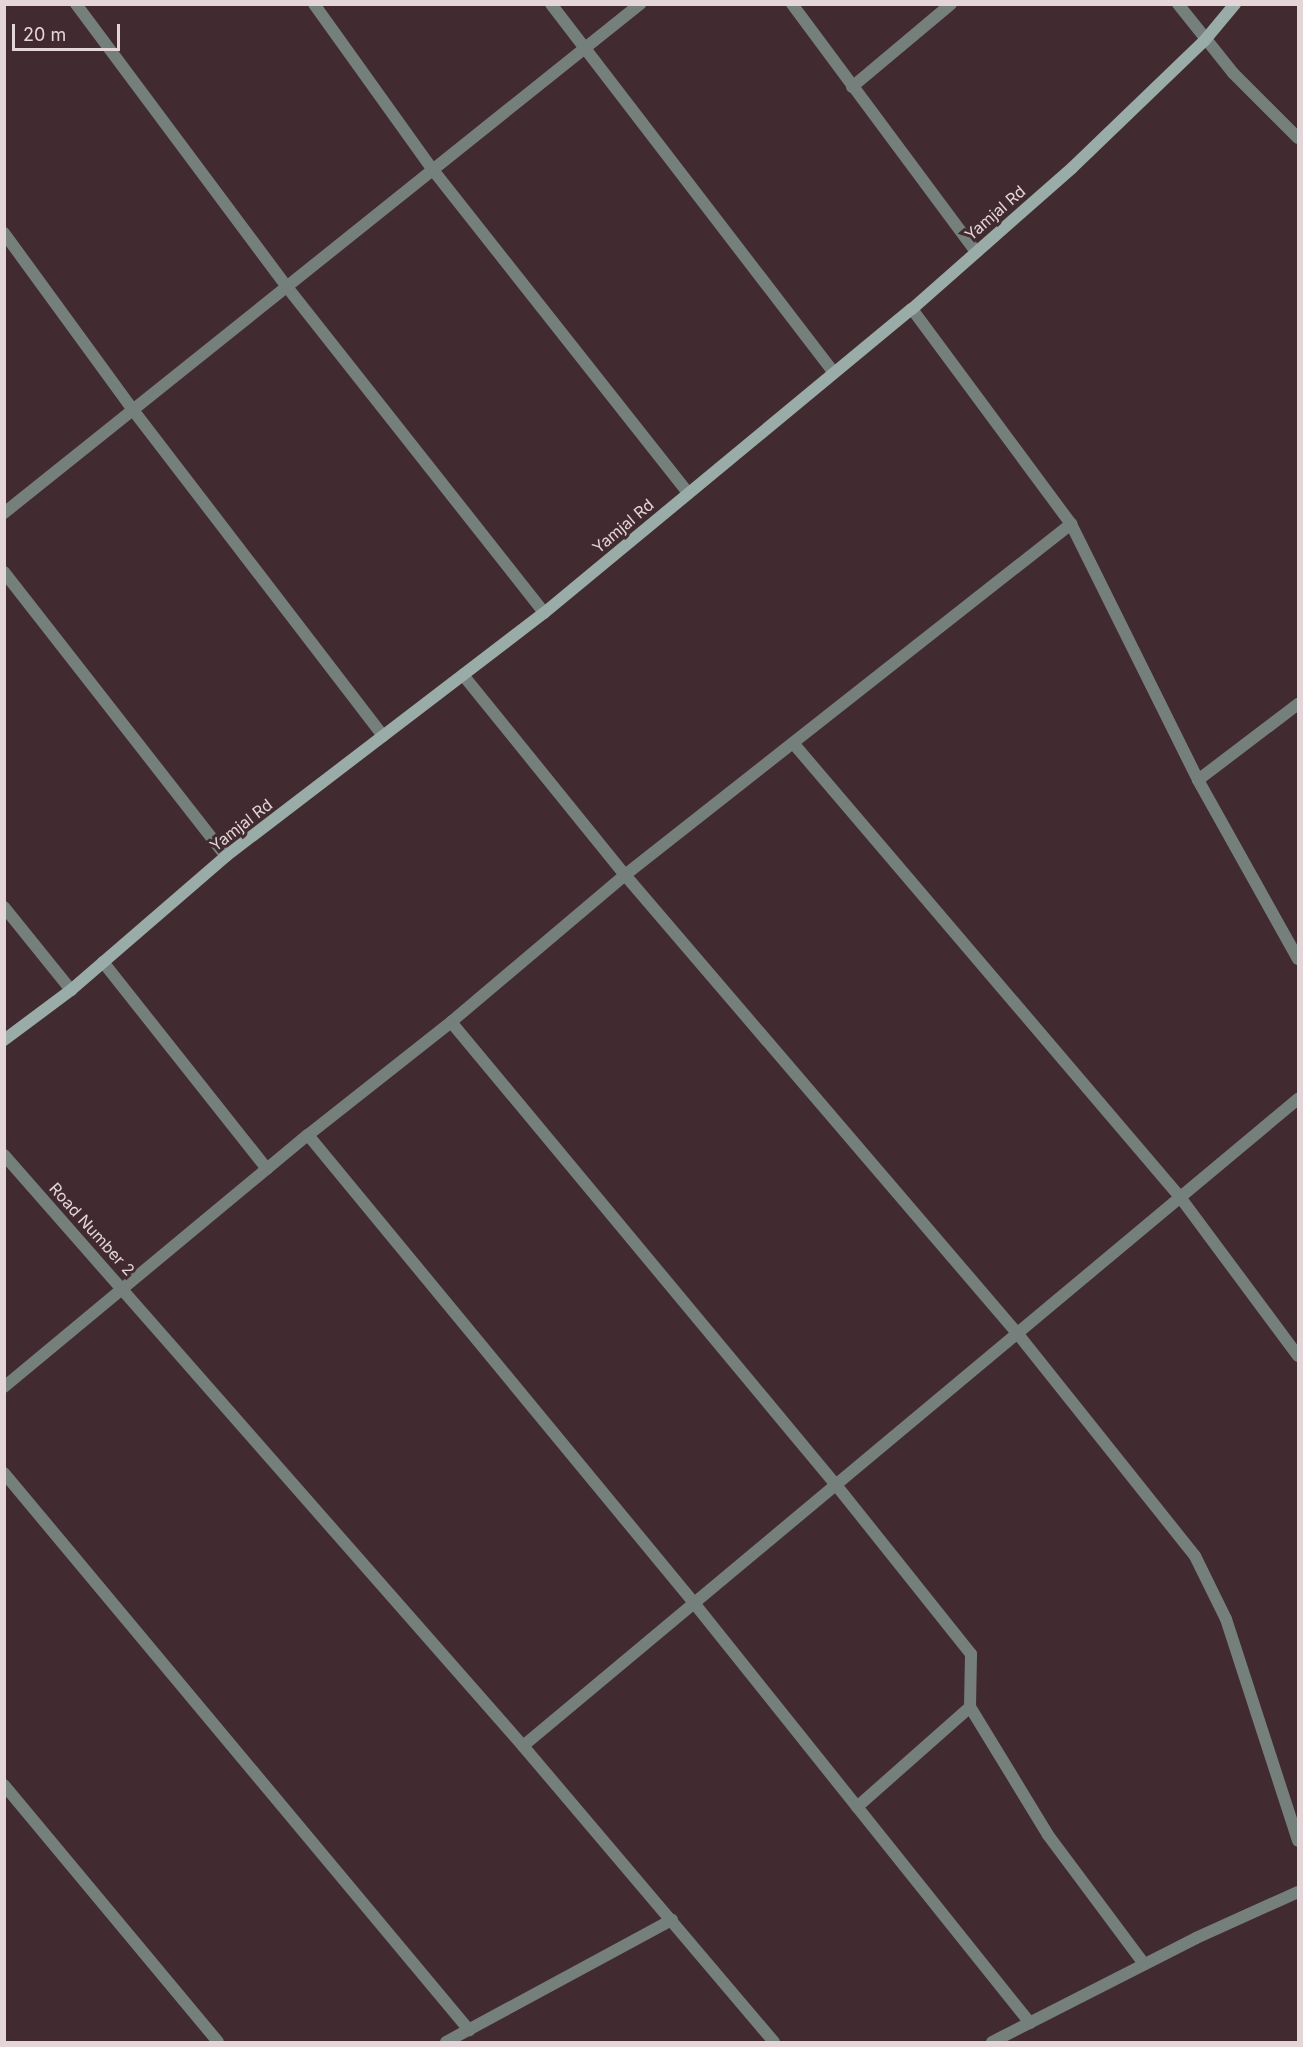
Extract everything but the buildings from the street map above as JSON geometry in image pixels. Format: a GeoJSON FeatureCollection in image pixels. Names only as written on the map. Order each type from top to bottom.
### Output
{"type":"FeatureCollection","features":[{"type":"Feature","properties":{"kind":"main road","name":"Yamjal Rd"},"geometry":{"type":"LineString","coordinates":[[4,1040],[71,990],[226,856],[544,613],[912,309],[1072,168],[1205,39],[1235,4]]}},
{"type":"Feature","properties":{"kind":"street"},"geometry":{"type":"LineString","coordinates":[[76,4],[287,286],[544,613]]}},
{"type":"Feature","properties":{"kind":"street"},"geometry":{"type":"LineString","coordinates":[[314,4],[433,170],[688,494]]}},
{"type":"Feature","properties":{"kind":"street"},"geometry":{"type":"LineString","coordinates":[[551,4],[833,372]]}},
{"type":"Feature","properties":{"kind":"street"},"geometry":{"type":"LineString","coordinates":[[4,513],[640,4]]}},
{"type":"Feature","properties":{"kind":"street"},"geometry":{"type":"LineString","coordinates":[[792,4],[976,252]]}},
{"type":"Feature","properties":{"kind":"street"},"geometry":{"type":"LineString","coordinates":[[852,87],[951,4]]}},
{"type":"Feature","properties":{"kind":"street"},"geometry":{"type":"LineString","coordinates":[[1178,4],[1205,39],[1299,138]]}},
{"type":"Feature","properties":{"kind":"street"},"geometry":{"type":"LineString","coordinates":[[4,233],[133,410],[383,736]]}},
{"type":"Feature","properties":{"kind":"street"},"geometry":{"type":"LineString","coordinates":[[912,309],[1071,524],[1198,780],[1299,959]]}},
{"type":"Feature","properties":{"kind":"street"},"geometry":{"type":"LineString","coordinates":[[774,2043],[523,1746],[124,1290],[308,1135],[451,1022],[625,875],[1071,524]]}},
{"type":"Feature","properties":{"kind":"street"},"geometry":{"type":"LineString","coordinates":[[4,572],[226,856]]}},
{"type":"Feature","properties":{"kind":"street"},"geometry":{"type":"LineString","coordinates":[[463,675],[625,875],[1017,1333],[1195,1556],[1226,1619],[1299,1841]]}},
{"type":"Feature","properties":{"kind":"street"},"geometry":{"type":"LineString","coordinates":[[1198,780],[1299,704]]}},
{"type":"Feature","properties":{"kind":"street"},"geometry":{"type":"LineString","coordinates":[[793,743],[1180,1197],[1299,1356]]}},
{"type":"Feature","properties":{"kind":"street"},"geometry":{"type":"LineString","coordinates":[[4,907],[71,990]]}},
{"type":"Feature","properties":{"kind":"street"},"geometry":{"type":"LineString","coordinates":[[103,962],[267,1169]]}},
{"type":"Feature","properties":{"kind":"street"},"geometry":{"type":"LineString","coordinates":[[451,1022],[836,1485],[971,1654],[970,1707],[1048,1835],[1144,1964]]}},
{"type":"Feature","properties":{"kind":"street"},"geometry":{"type":"LineString","coordinates":[[523,1746],[1299,1099]]}},
{"type":"Feature","properties":{"kind":"street"},"geometry":{"type":"LineString","coordinates":[[308,1135],[694,1603],[1030,2023]]}},
{"type":"Feature","properties":{"kind":"street","name":"Road Number 2"},"geometry":{"type":"LineString","coordinates":[[4,1155],[124,1290],[4,1387]]}},
{"type":"Feature","properties":{"kind":"street"},"geometry":{"type":"LineString","coordinates":[[4,1473],[469,2030]]}},
{"type":"Feature","properties":{"kind":"street"},"geometry":{"type":"LineString","coordinates":[[857,1807],[970,1707]]}},
{"type":"Feature","properties":{"kind":"street"},"geometry":{"type":"LineString","coordinates":[[4,1785],[218,2043]]}},
{"type":"Feature","properties":{"kind":"street"},"geometry":{"type":"LineString","coordinates":[[992,2043],[1144,1964],[1299,1892]]}},
{"type":"Feature","properties":{"kind":"street"},"geometry":{"type":"LineString","coordinates":[[446,2043],[672,1920]]}}]}
